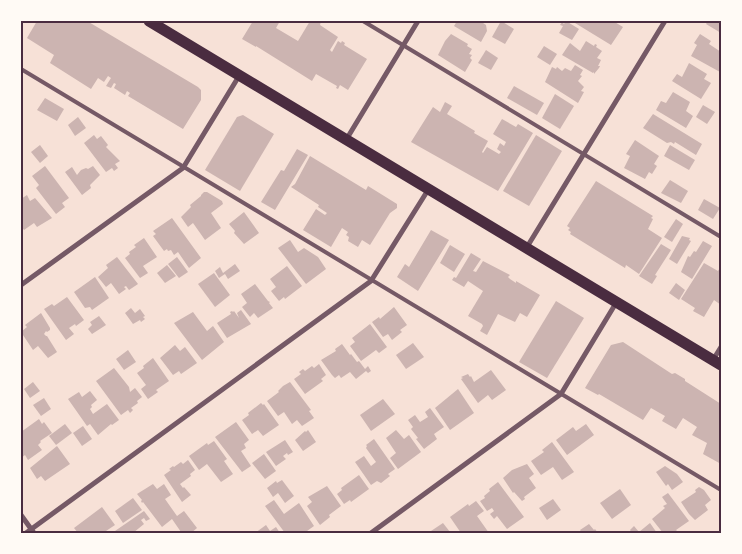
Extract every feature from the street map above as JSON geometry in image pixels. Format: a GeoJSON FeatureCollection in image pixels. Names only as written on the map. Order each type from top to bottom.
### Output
{"type":"FeatureCollection","features":[{"type":"Feature","properties":{"kind":"main road"},"geometry":{"type":"LineString","coordinates":[[149,21],[164,25],[239,76],[717,363]]}},
{"type":"Feature","properties":{"kind":"street"},"geometry":{"type":"LineString","coordinates":[[346,140],[418,21]]}},
{"type":"Feature","properties":{"kind":"street"},"geometry":{"type":"LineString","coordinates":[[526,249],[665,21]]}},
{"type":"Feature","properties":{"kind":"street"},"geometry":{"type":"LineString","coordinates":[[21,285],[183,168],[239,76]]}},
{"type":"Feature","properties":{"kind":"street"},"geometry":{"type":"LineString","coordinates":[[26,533],[33,531],[371,281],[428,190]]}},
{"type":"Feature","properties":{"kind":"street"},"geometry":{"type":"LineString","coordinates":[[371,533],[562,394],[616,303]]}},
{"type":"Feature","properties":{"kind":"street"},"geometry":{"type":"LineString","coordinates":[[717,363],[721,347]]}},
{"type":"Feature","properties":{"kind":"street"},"geometry":{"type":"LineString","coordinates":[[21,515],[33,531]]}},
{"type":"Feature","properties":{"kind":"lane"},"geometry":{"type":"LineString","coordinates":[[363,21],[721,237]]}},
{"type":"Feature","properties":{"kind":"lane"},"geometry":{"type":"LineString","coordinates":[[21,70],[721,490]]}},
{"type":"Feature","properties":{"kind":"building"},"geometry":{"type":"Polygon","coordinates":[[[37,21],[87,21],[198,87],[201,90],[201,100],[183,129],[128,96],[130,93],[127,91],[125,95],[114,88],[116,84],[114,83],[111,88],[106,86],[111,78],[108,76],[104,82],[98,78],[91,89],[50,63],[54,55],[27,38],[37,21]]]}},
{"type":"Feature","properties":{"kind":"building"},"geometry":{"type":"Polygon","coordinates":[[[253,21],[280,21],[276,28],[298,41],[310,21],[321,21],[320,25],[338,37],[330,50],[332,52],[338,41],[341,43],[342,41],[345,43],[344,45],[367,59],[348,90],[340,85],[338,89],[336,88],[337,86],[316,74],[312,81],[242,39],[253,21]]]}},
{"type":"Feature","properties":{"kind":"building"},"geometry":{"type":"Polygon","coordinates":[[[457,21],[484,21],[483,23],[486,25],[487,31],[481,42],[454,26],[457,21]]]}},
{"type":"Feature","properties":{"kind":"building"},"geometry":{"type":"Polygon","coordinates":[[[501,21],[514,29],[505,44],[492,37],[501,21]]]}},
{"type":"Feature","properties":{"kind":"building"},"geometry":{"type":"Polygon","coordinates":[[[566,21],[579,29],[572,40],[559,33],[563,26],[560,25],[566,21]]]}},
{"type":"Feature","properties":{"kind":"building"},"geometry":{"type":"Polygon","coordinates":[[[576,21],[590,21],[593,23],[594,21],[613,21],[623,27],[611,45],[575,23],[576,21]]]}},
{"type":"Feature","properties":{"kind":"building"},"geometry":{"type":"Polygon","coordinates":[[[708,21],[721,21],[721,33],[706,24],[708,21]]]}},
{"type":"Feature","properties":{"kind":"building"},"geometry":{"type":"Polygon","coordinates":[[[451,34],[468,44],[467,46],[472,49],[469,54],[472,55],[470,58],[472,60],[465,72],[438,55],[451,34]]]}},
{"type":"Feature","properties":{"kind":"building"},"geometry":{"type":"Polygon","coordinates":[[[700,34],[711,41],[709,44],[721,52],[720,72],[691,56],[697,45],[694,43],[700,34]]]}},
{"type":"Feature","properties":{"kind":"building"},"geometry":{"type":"Polygon","coordinates":[[[586,41],[594,46],[595,44],[597,45],[596,47],[602,51],[597,58],[601,60],[598,66],[600,66],[594,74],[594,72],[562,55],[570,43],[580,51],[586,41]]]}},
{"type":"Feature","properties":{"kind":"building"},"geometry":{"type":"Polygon","coordinates":[[[544,46],[557,54],[550,65],[537,57],[544,46]]]}},
{"type":"Feature","properties":{"kind":"building"},"geometry":{"type":"Polygon","coordinates":[[[486,50],[498,58],[491,70],[478,63],[486,50]]]}},
{"type":"Feature","properties":{"kind":"building"},"geometry":{"type":"Polygon","coordinates":[[[689,63],[707,74],[704,79],[711,83],[701,99],[672,81],[677,74],[682,77],[689,63]]]}},
{"type":"Feature","properties":{"kind":"building"},"geometry":{"type":"Polygon","coordinates":[[[575,65],[583,70],[580,75],[582,76],[578,81],[584,87],[581,91],[584,92],[578,103],[545,82],[552,67],[556,69],[557,67],[562,71],[565,68],[571,71],[575,65]]]}},
{"type":"Feature","properties":{"kind":"building"},"geometry":{"type":"Polygon","coordinates":[[[514,86],[544,103],[537,115],[507,98],[514,86]]]}},
{"type":"Feature","properties":{"kind":"building"},"geometry":{"type":"Polygon","coordinates":[[[673,92],[690,102],[686,111],[693,116],[686,128],[656,110],[661,101],[666,103],[673,92]]]}},
{"type":"Feature","properties":{"kind":"building"},"geometry":{"type":"Polygon","coordinates":[[[555,94],[574,106],[560,129],[542,118],[555,94]]]}},
{"type":"Feature","properties":{"kind":"building"},"geometry":{"type":"Polygon","coordinates":[[[45,98],[64,109],[57,121],[37,110],[45,98]]]}},
{"type":"Feature","properties":{"kind":"building"},"geometry":{"type":"Polygon","coordinates":[[[445,102],[452,106],[447,114],[488,141],[483,153],[487,147],[499,154],[501,152],[497,149],[500,143],[504,146],[506,142],[493,134],[502,119],[516,127],[518,124],[533,133],[498,191],[411,142],[433,107],[440,112],[445,102]]]}},
{"type":"Feature","properties":{"kind":"building"},"geometry":{"type":"Polygon","coordinates":[[[703,105],[715,112],[707,124],[696,117],[703,105]]]}},
{"type":"Feature","properties":{"kind":"building"},"geometry":{"type":"Polygon","coordinates":[[[653,114],[702,144],[696,155],[675,142],[674,144],[671,142],[667,143],[643,128],[653,114]]]}},
{"type":"Feature","properties":{"kind":"building"},"geometry":{"type":"Polygon","coordinates":[[[243,115],[274,134],[240,191],[205,170],[237,117],[243,115]]]}},
{"type":"Feature","properties":{"kind":"building"},"geometry":{"type":"Polygon","coordinates":[[[78,117],[86,128],[75,136],[68,125],[78,117]]]}},
{"type":"Feature","properties":{"kind":"building"},"geometry":{"type":"Polygon","coordinates":[[[94,135],[97,139],[101,136],[108,145],[106,147],[120,161],[115,164],[118,168],[114,171],[112,168],[106,172],[84,143],[94,135]]]}},
{"type":"Feature","properties":{"kind":"building"},"geometry":{"type":"Polygon","coordinates":[[[536,135],[562,151],[529,206],[503,191],[536,135]]]}},
{"type":"Feature","properties":{"kind":"building"},"geometry":{"type":"Polygon","coordinates":[[[635,140],[659,156],[654,164],[657,166],[652,174],[649,172],[645,179],[624,168],[630,156],[626,154],[635,140]]]}},
{"type":"Feature","properties":{"kind":"building"},"geometry":{"type":"Polygon","coordinates":[[[40,145],[48,156],[40,163],[31,152],[40,145]]]}},
{"type":"Feature","properties":{"kind":"building"},"geometry":{"type":"Polygon","coordinates":[[[670,145],[695,160],[689,170],[664,156],[670,145]]]}},
{"type":"Feature","properties":{"kind":"building"},"geometry":{"type":"Polygon","coordinates":[[[297,149],[308,155],[275,210],[261,202],[281,170],[284,171],[297,149]]]}},
{"type":"Feature","properties":{"kind":"building"},"geometry":{"type":"Polygon","coordinates":[[[310,156],[366,190],[368,186],[397,204],[397,208],[390,213],[370,245],[362,240],[358,247],[348,241],[349,237],[346,235],[348,232],[342,228],[331,247],[303,230],[316,209],[325,215],[327,213],[318,207],[319,205],[291,187],[295,184],[310,156]]]}},
{"type":"Feature","properties":{"kind":"building"},"geometry":{"type":"Polygon","coordinates":[[[45,166],[69,198],[62,203],[65,207],[56,214],[36,188],[39,185],[32,176],[45,166]]]}},
{"type":"Feature","properties":{"kind":"building"},"geometry":{"type":"Polygon","coordinates":[[[93,166],[100,175],[90,185],[91,188],[82,195],[65,172],[72,167],[77,175],[81,170],[93,166]]]}},
{"type":"Feature","properties":{"kind":"building"},"geometry":{"type":"Polygon","coordinates":[[[670,180],[688,191],[681,203],[661,193],[670,180]]]}},
{"type":"Feature","properties":{"kind":"building"},"geometry":{"type":"Polygon","coordinates":[[[596,181],[653,216],[648,229],[662,238],[639,274],[626,265],[625,268],[570,234],[571,232],[568,230],[570,228],[567,226],[596,181]]]}},
{"type":"Feature","properties":{"kind":"building"},"geometry":{"type":"Polygon","coordinates":[[[204,192],[222,201],[223,204],[211,213],[221,228],[205,240],[193,223],[188,227],[181,217],[191,207],[190,205],[204,192]]]}},
{"type":"Feature","properties":{"kind":"building"},"geometry":{"type":"Polygon","coordinates":[[[27,195],[30,201],[35,198],[52,218],[37,227],[34,223],[24,230],[21,226],[21,199],[27,195]]]}},
{"type":"Feature","properties":{"kind":"building"},"geometry":{"type":"Polygon","coordinates":[[[704,199],[720,208],[713,219],[698,210],[704,199]]]}},
{"type":"Feature","properties":{"kind":"building"},"geometry":{"type":"Polygon","coordinates":[[[244,212],[259,233],[244,244],[229,224],[244,212]]]}},
{"type":"Feature","properties":{"kind":"building"},"geometry":{"type":"Polygon","coordinates":[[[172,218],[201,258],[189,268],[178,252],[174,255],[171,250],[168,251],[167,249],[164,251],[153,236],[156,234],[153,231],[172,218]]]}},
{"type":"Feature","properties":{"kind":"building"},"geometry":{"type":"Polygon","coordinates":[[[676,219],[683,224],[672,242],[664,237],[676,219]]]}},
{"type":"Feature","properties":{"kind":"building"},"geometry":{"type":"Polygon","coordinates":[[[431,230],[449,240],[418,291],[397,277],[405,264],[409,267],[431,230]]]}},
{"type":"Feature","properties":{"kind":"building"},"geometry":{"type":"Polygon","coordinates":[[[682,236],[690,238],[689,240],[691,241],[677,264],[669,259],[682,236]]]}},
{"type":"Feature","properties":{"kind":"building"},"geometry":{"type":"Polygon","coordinates":[[[144,238],[157,257],[143,266],[148,273],[140,278],[125,258],[136,247],[134,245],[144,238]]]}},
{"type":"Feature","properties":{"kind":"building"},"geometry":{"type":"Polygon","coordinates":[[[290,240],[298,252],[304,248],[318,257],[326,269],[306,284],[278,248],[290,240]]]}},
{"type":"Feature","properties":{"kind":"building"},"geometry":{"type":"Polygon","coordinates":[[[703,241],[712,246],[692,279],[681,272],[688,256],[690,257],[694,251],[696,252],[703,241]]]}},
{"type":"Feature","properties":{"kind":"building"},"geometry":{"type":"Polygon","coordinates":[[[661,244],[671,250],[655,275],[657,276],[652,284],[639,276],[661,244]]]}},
{"type":"Feature","properties":{"kind":"building"},"geometry":{"type":"Polygon","coordinates":[[[450,245],[465,254],[454,272],[440,263],[450,245]]]}},
{"type":"Feature","properties":{"kind":"building"},"geometry":{"type":"Polygon","coordinates":[[[471,253],[481,259],[473,271],[476,272],[483,261],[510,275],[508,277],[516,283],[516,281],[540,295],[527,317],[520,313],[515,322],[498,314],[487,335],[480,331],[483,326],[482,324],[468,316],[483,291],[468,281],[464,287],[452,280],[454,277],[456,278],[471,253]]]}},
{"type":"Feature","properties":{"kind":"building"},"geometry":{"type":"Polygon","coordinates":[[[117,257],[138,284],[129,290],[126,286],[124,287],[126,289],[119,294],[111,283],[106,287],[98,277],[108,268],[106,265],[117,257]]]}},
{"type":"Feature","properties":{"kind":"building"},"geometry":{"type":"Polygon","coordinates":[[[177,257],[188,272],[179,278],[168,264],[177,257]]]}},
{"type":"Feature","properties":{"kind":"building"},"geometry":{"type":"Polygon","coordinates":[[[704,263],[718,271],[721,266],[721,305],[714,300],[704,317],[693,311],[695,308],[681,299],[704,263]]]}},
{"type":"Feature","properties":{"kind":"building"},"geometry":{"type":"Polygon","coordinates":[[[235,264],[240,271],[228,279],[225,274],[219,278],[215,271],[220,267],[223,273],[235,264]]]}},
{"type":"Feature","properties":{"kind":"building"},"geometry":{"type":"Polygon","coordinates":[[[167,265],[176,276],[165,283],[157,273],[167,265]]]}},
{"type":"Feature","properties":{"kind":"building"},"geometry":{"type":"Polygon","coordinates":[[[287,266],[302,286],[285,299],[284,297],[279,301],[271,291],[276,287],[270,279],[287,266]]]}},
{"type":"Feature","properties":{"kind":"building"},"geometry":{"type":"Polygon","coordinates":[[[214,273],[230,295],[215,307],[198,284],[214,273]]]}},
{"type":"Feature","properties":{"kind":"building"},"geometry":{"type":"Polygon","coordinates":[[[95,277],[109,298],[92,310],[90,307],[85,308],[74,292],[95,277]]]}},
{"type":"Feature","properties":{"kind":"building"},"geometry":{"type":"Polygon","coordinates":[[[676,283],[685,290],[679,300],[669,293],[676,283]]]}},
{"type":"Feature","properties":{"kind":"building"},"geometry":{"type":"Polygon","coordinates":[[[255,284],[273,308],[258,318],[254,313],[250,317],[242,307],[247,303],[241,294],[255,284]]]}},
{"type":"Feature","properties":{"kind":"building"},"geometry":{"type":"Polygon","coordinates":[[[67,297],[84,320],[76,326],[75,324],[69,328],[74,334],[66,340],[44,309],[52,304],[54,306],[67,297]]]}},
{"type":"Feature","properties":{"kind":"building"},"geometry":{"type":"Polygon","coordinates":[[[556,301],[584,318],[547,378],[519,362],[556,301]]]}},
{"type":"Feature","properties":{"kind":"building"},"geometry":{"type":"Polygon","coordinates":[[[394,307],[407,325],[392,340],[388,334],[383,337],[372,322],[379,317],[380,319],[394,307]]]}},
{"type":"Feature","properties":{"kind":"building"},"geometry":{"type":"Polygon","coordinates":[[[131,308],[135,313],[140,309],[145,319],[133,324],[125,313],[131,308]]]}},
{"type":"Feature","properties":{"kind":"building"},"geometry":{"type":"Polygon","coordinates":[[[241,310],[251,324],[227,338],[217,323],[231,314],[230,312],[232,311],[239,318],[237,313],[241,310]]]}},
{"type":"Feature","properties":{"kind":"building"},"geometry":{"type":"Polygon","coordinates":[[[193,312],[207,331],[213,326],[224,342],[202,360],[174,323],[193,312]]]}},
{"type":"Feature","properties":{"kind":"building"},"geometry":{"type":"Polygon","coordinates":[[[41,313],[50,328],[44,334],[57,352],[48,358],[38,346],[33,350],[21,332],[27,327],[25,325],[41,313]]]}},
{"type":"Feature","properties":{"kind":"building"},"geometry":{"type":"Polygon","coordinates":[[[99,316],[106,325],[92,334],[88,329],[92,325],[90,322],[99,316]]]}},
{"type":"Feature","properties":{"kind":"building"},"geometry":{"type":"Polygon","coordinates":[[[370,324],[387,347],[379,353],[376,350],[361,361],[350,346],[355,342],[352,338],[370,324]]]}},
{"type":"Feature","properties":{"kind":"building"},"geometry":{"type":"Polygon","coordinates":[[[623,342],[672,374],[675,373],[685,379],[685,381],[721,404],[721,464],[703,454],[707,443],[692,435],[697,427],[683,418],[676,429],[662,421],[665,416],[651,408],[643,420],[599,394],[585,388],[611,345],[623,342]]]}},
{"type":"Feature","properties":{"kind":"building"},"geometry":{"type":"Polygon","coordinates":[[[413,343],[424,357],[406,369],[396,355],[413,343]]]}},
{"type":"Feature","properties":{"kind":"building"},"geometry":{"type":"Polygon","coordinates":[[[342,344],[357,362],[359,361],[365,369],[368,366],[371,371],[368,373],[366,371],[356,379],[350,372],[341,378],[339,375],[335,378],[321,360],[336,351],[335,349],[342,344]]]}},
{"type":"Feature","properties":{"kind":"building"},"geometry":{"type":"Polygon","coordinates":[[[175,345],[180,351],[185,347],[197,363],[181,374],[179,371],[173,375],[160,358],[175,345]]]}},
{"type":"Feature","properties":{"kind":"building"},"geometry":{"type":"Polygon","coordinates":[[[128,350],[136,362],[124,370],[116,359],[128,350]]]}},
{"type":"Feature","properties":{"kind":"building"},"geometry":{"type":"Polygon","coordinates":[[[153,358],[169,381],[156,390],[158,392],[148,399],[141,389],[146,385],[137,373],[153,358]]]}},
{"type":"Feature","properties":{"kind":"building"},"geometry":{"type":"Polygon","coordinates":[[[319,364],[326,375],[321,379],[323,381],[305,394],[294,379],[301,374],[299,372],[303,369],[305,371],[319,364]]]}},
{"type":"Feature","properties":{"kind":"building"},"geometry":{"type":"Polygon","coordinates":[[[114,368],[129,387],[130,392],[135,388],[142,397],[131,408],[133,410],[130,413],[128,410],[121,415],[96,381],[114,368]]]}},
{"type":"Feature","properties":{"kind":"building"},"geometry":{"type":"Polygon","coordinates":[[[491,370],[506,390],[492,400],[488,395],[478,403],[461,377],[468,374],[474,382],[491,370]]]}},
{"type":"Feature","properties":{"kind":"building"},"geometry":{"type":"Polygon","coordinates":[[[33,382],[40,391],[30,398],[24,389],[33,382]]]}},
{"type":"Feature","properties":{"kind":"building"},"geometry":{"type":"Polygon","coordinates":[[[290,382],[311,410],[309,411],[314,418],[302,426],[297,420],[292,424],[284,412],[278,416],[267,401],[290,382]]]}},
{"type":"Feature","properties":{"kind":"building"},"geometry":{"type":"Polygon","coordinates":[[[458,389],[474,413],[450,430],[435,408],[458,389]]]}},
{"type":"Feature","properties":{"kind":"building"},"geometry":{"type":"Polygon","coordinates":[[[90,391],[97,400],[91,405],[90,409],[93,414],[107,404],[119,420],[98,435],[90,424],[87,426],[68,399],[79,392],[82,397],[90,391]]]}},
{"type":"Feature","properties":{"kind":"building"},"geometry":{"type":"Polygon","coordinates":[[[44,398],[51,409],[41,416],[33,405],[44,398]]]}},
{"type":"Feature","properties":{"kind":"building"},"geometry":{"type":"Polygon","coordinates":[[[383,399],[395,414],[371,431],[360,415],[383,399]]]}},
{"type":"Feature","properties":{"kind":"building"},"geometry":{"type":"Polygon","coordinates":[[[261,403],[264,404],[279,425],[263,436],[258,430],[252,434],[242,420],[261,403]]]}},
{"type":"Feature","properties":{"kind":"building"},"geometry":{"type":"Polygon","coordinates":[[[430,408],[444,427],[434,434],[437,439],[424,449],[416,439],[418,438],[411,429],[413,427],[408,420],[415,415],[420,422],[428,417],[425,412],[430,408]]]}},
{"type":"Feature","properties":{"kind":"building"},"geometry":{"type":"Polygon","coordinates":[[[39,419],[42,424],[44,422],[52,433],[40,441],[38,445],[42,450],[28,460],[25,455],[21,458],[21,432],[39,419]]]}},
{"type":"Feature","properties":{"kind":"building"},"geometry":{"type":"Polygon","coordinates":[[[236,422],[249,440],[244,444],[246,448],[241,451],[251,466],[242,472],[215,437],[236,422]]]}},
{"type":"Feature","properties":{"kind":"building"},"geometry":{"type":"Polygon","coordinates":[[[65,424],[72,433],[56,445],[49,436],[65,424]]]}},
{"type":"Feature","properties":{"kind":"building"},"geometry":{"type":"Polygon","coordinates":[[[586,424],[594,435],[567,455],[556,440],[573,427],[576,431],[586,424]]]}},
{"type":"Feature","properties":{"kind":"building"},"geometry":{"type":"Polygon","coordinates":[[[83,426],[92,439],[82,446],[73,433],[83,426]]]}},
{"type":"Feature","properties":{"kind":"building"},"geometry":{"type":"Polygon","coordinates":[[[308,430],[316,442],[303,451],[295,440],[308,430]]]}},
{"type":"Feature","properties":{"kind":"building"},"geometry":{"type":"Polygon","coordinates":[[[396,430],[404,439],[409,435],[421,452],[398,469],[390,458],[396,453],[386,438],[396,430]]]}},
{"type":"Feature","properties":{"kind":"building"},"geometry":{"type":"Polygon","coordinates":[[[374,439],[395,469],[381,483],[377,481],[371,485],[355,462],[364,456],[371,466],[376,462],[366,448],[366,445],[374,439]]]}},
{"type":"Feature","properties":{"kind":"building"},"geometry":{"type":"Polygon","coordinates":[[[285,440],[293,452],[283,456],[286,459],[276,466],[266,452],[285,440]]]}},
{"type":"Feature","properties":{"kind":"building"},"geometry":{"type":"Polygon","coordinates":[[[214,441],[227,459],[224,461],[233,474],[221,482],[207,464],[199,470],[189,456],[207,443],[208,445],[214,441]]]}},
{"type":"Feature","properties":{"kind":"building"},"geometry":{"type":"Polygon","coordinates":[[[552,442],[574,472],[562,480],[553,467],[541,475],[531,461],[544,452],[542,450],[552,442]]]}},
{"type":"Feature","properties":{"kind":"building"},"geometry":{"type":"Polygon","coordinates":[[[57,446],[70,464],[45,481],[41,476],[37,479],[30,468],[57,446]]]}},
{"type":"Feature","properties":{"kind":"building"},"geometry":{"type":"Polygon","coordinates":[[[264,454],[276,471],[265,479],[252,463],[264,454]]]}},
{"type":"Feature","properties":{"kind":"building"},"geometry":{"type":"Polygon","coordinates":[[[188,460],[195,470],[190,474],[191,476],[180,484],[191,495],[182,502],[164,475],[173,466],[181,462],[183,464],[188,460]]]}},
{"type":"Feature","properties":{"kind":"building"},"geometry":{"type":"Polygon","coordinates":[[[527,464],[534,474],[529,478],[536,488],[524,497],[525,499],[522,501],[513,493],[503,478],[512,470],[527,464]]]}},
{"type":"Feature","properties":{"kind":"building"},"geometry":{"type":"Polygon","coordinates":[[[665,466],[677,474],[683,482],[672,490],[668,484],[666,486],[656,472],[665,466]]]}},
{"type":"Feature","properties":{"kind":"building"},"geometry":{"type":"Polygon","coordinates":[[[359,475],[369,489],[351,502],[350,500],[344,504],[337,494],[342,490],[341,488],[359,475]]]}},
{"type":"Feature","properties":{"kind":"building"},"geometry":{"type":"Polygon","coordinates":[[[282,480],[294,496],[285,503],[278,493],[273,497],[267,488],[276,481],[277,483],[282,480]]]}},
{"type":"Feature","properties":{"kind":"building"},"geometry":{"type":"Polygon","coordinates":[[[498,482],[524,517],[507,529],[497,516],[494,519],[490,514],[494,511],[492,508],[487,511],[480,501],[485,498],[484,496],[490,491],[489,489],[498,482]]]}},
{"type":"Feature","properties":{"kind":"building"},"geometry":{"type":"Polygon","coordinates":[[[153,484],[157,489],[164,484],[171,495],[165,499],[177,516],[184,511],[197,528],[191,533],[179,533],[181,532],[172,519],[162,527],[137,494],[153,484]]]}},
{"type":"Feature","properties":{"kind":"building"},"geometry":{"type":"Polygon","coordinates":[[[327,486],[341,506],[320,525],[307,506],[312,502],[308,497],[327,486]]]}},
{"type":"Feature","properties":{"kind":"building"},"geometry":{"type":"Polygon","coordinates":[[[699,487],[704,490],[711,500],[705,505],[708,510],[695,520],[681,502],[696,492],[695,490],[699,487]]]}},
{"type":"Feature","properties":{"kind":"building"},"geometry":{"type":"Polygon","coordinates":[[[620,489],[631,505],[612,519],[600,503],[620,489]]]}},
{"type":"Feature","properties":{"kind":"building"},"geometry":{"type":"Polygon","coordinates":[[[668,493],[689,521],[676,530],[677,533],[663,533],[652,519],[665,508],[663,506],[667,504],[662,497],[668,493]]]}},
{"type":"Feature","properties":{"kind":"building"},"geometry":{"type":"Polygon","coordinates":[[[133,498],[142,510],[123,523],[115,511],[133,498]]]}},
{"type":"Feature","properties":{"kind":"building"},"geometry":{"type":"Polygon","coordinates":[[[553,499],[561,510],[547,520],[539,508],[553,499]]]}},
{"type":"Feature","properties":{"kind":"building"},"geometry":{"type":"Polygon","coordinates":[[[274,500],[284,514],[299,503],[314,526],[307,533],[285,533],[265,506],[274,500]]]}},
{"type":"Feature","properties":{"kind":"building"},"geometry":{"type":"Polygon","coordinates":[[[476,501],[484,511],[477,516],[489,533],[461,533],[450,517],[468,504],[469,506],[476,501]]]}},
{"type":"Feature","properties":{"kind":"building"},"geometry":{"type":"Polygon","coordinates":[[[102,507],[115,525],[103,533],[78,533],[74,528],[102,507]]]}},
{"type":"Feature","properties":{"kind":"building"},"geometry":{"type":"Polygon","coordinates":[[[144,511],[150,519],[146,521],[144,518],[141,520],[144,524],[133,533],[116,533],[115,531],[144,511]]]}},
{"type":"Feature","properties":{"kind":"building"},"geometry":{"type":"Polygon","coordinates":[[[443,523],[450,532],[430,533],[431,531],[443,523]]]}},
{"type":"Feature","properties":{"kind":"building"},"geometry":{"type":"Polygon","coordinates":[[[650,523],[657,533],[632,533],[630,530],[634,526],[639,532],[650,523]]]}},
{"type":"Feature","properties":{"kind":"building"},"geometry":{"type":"Polygon","coordinates":[[[589,524],[598,533],[582,533],[580,530],[589,524]]]}},
{"type":"Feature","properties":{"kind":"building"},"geometry":{"type":"Polygon","coordinates":[[[266,525],[270,531],[276,527],[280,533],[255,533],[266,525]]]}}]}
